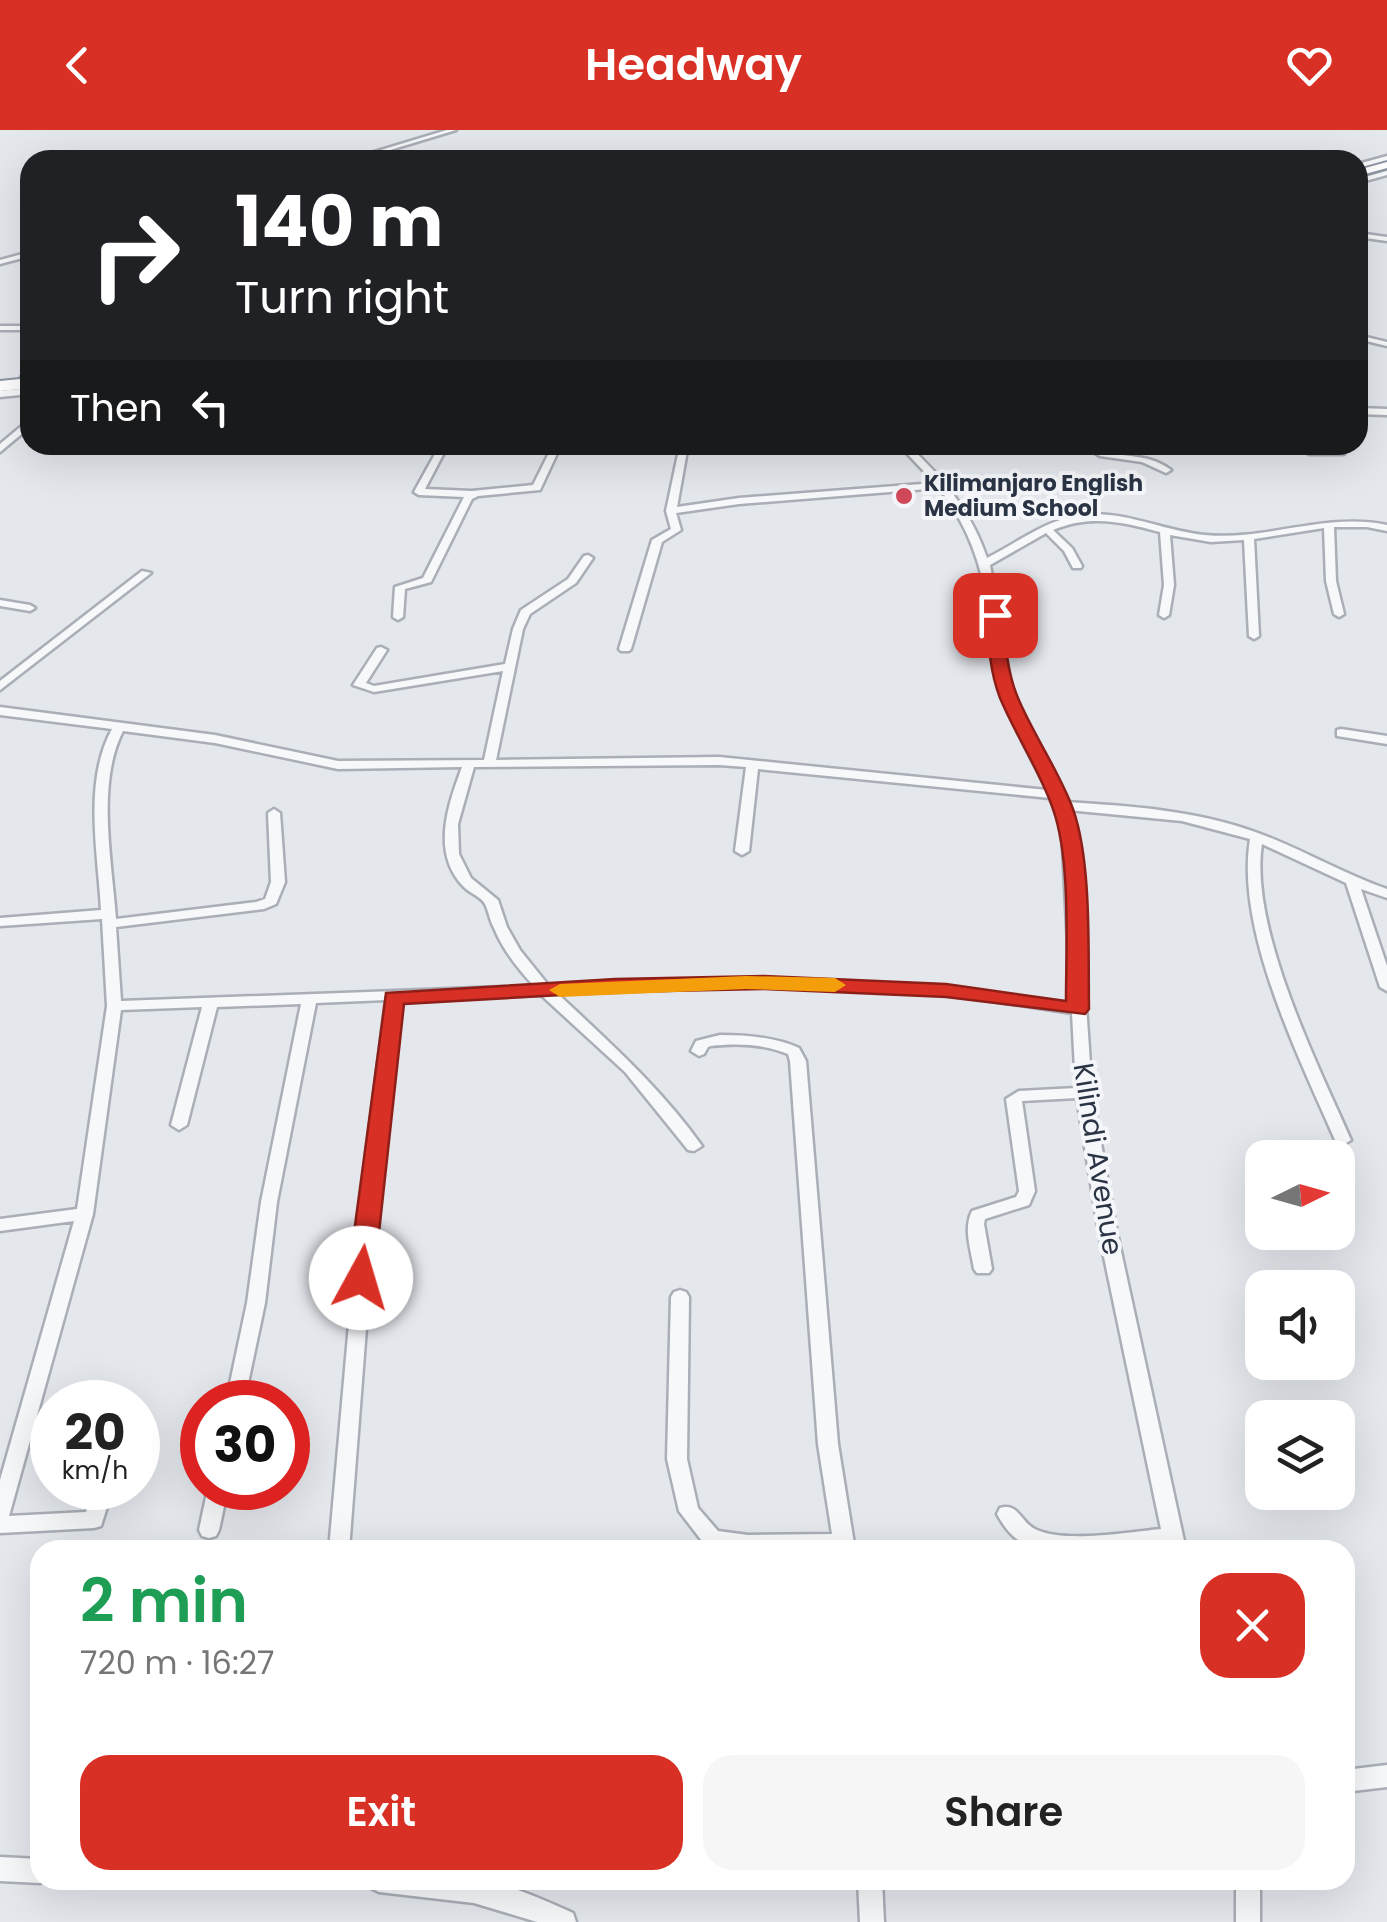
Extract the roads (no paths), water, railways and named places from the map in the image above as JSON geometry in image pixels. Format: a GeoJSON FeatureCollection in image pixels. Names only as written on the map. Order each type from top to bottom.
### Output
{"type":"FeatureCollection","features":[{"type":"Feature","properties":{"kind":"street"},"geometry":{"type":"LineString","coordinates":[[385,150],[454,130]]}},
{"type":"Feature","properties":{"kind":"street"},"geometry":{"type":"LineString","coordinates":[[0,448],[20,431]]}},
{"type":"Feature","properties":{"kind":"street"},"geometry":{"type":"LineString","coordinates":[[439,455],[419,492],[472,494],[536,488],[552,455]]}},
{"type":"Feature","properties":{"kind":"street"},"geometry":{"type":"LineString","coordinates":[[625,649],[658,540],[676,530],[671,511],[682,455]]}},
{"type":"Feature","properties":{"kind":"street","name":"Kilindi Avenue"},"geometry":{"type":"LineString","coordinates":[[913,455],[943,485],[972,524],[986,562],[997,652],[1008,695],[1058,800],[1072,869],[1084,1093],[1108,1232],[1172,1540]]}},
{"type":"Feature","properties":{"kind":"street"},"geometry":{"type":"LineString","coordinates":[[1097,455],[1148,458],[1166,470]]}},
{"type":"Feature","properties":{"kind":"street"},"geometry":{"type":"LineString","coordinates":[[671,511],[739,500],[943,485]]}},
{"type":"Feature","properties":{"kind":"street"},"geometry":{"type":"LineString","coordinates":[[398,617],[400,587],[428,580],[472,494]]}},
{"type":"Feature","properties":{"kind":"street"},"geometry":{"type":"LineString","coordinates":[[986,562],[1066,521],[1094,517],[1126,519],[1195,538],[1249,539],[1368,524],[1387,528]]}},
{"type":"Feature","properties":{"kind":"street"},"geometry":{"type":"LineString","coordinates":[[1329,527],[1332,581],[1340,614]]}},
{"type":"Feature","properties":{"kind":"street"},"geometry":{"type":"LineString","coordinates":[[1047,529],[1068,550],[1076,566]]}},
{"type":"Feature","properties":{"kind":"street"},"geometry":{"type":"LineString","coordinates":[[1164,615],[1169,585],[1165,531]]}},
{"type":"Feature","properties":{"kind":"street"},"geometry":{"type":"LineString","coordinates":[[1249,539],[1254,636]]}},
{"type":"Feature","properties":{"kind":"street"},"geometry":{"type":"LineString","coordinates":[[489,764],[525,612],[572,580],[588,558]]}},
{"type":"Feature","properties":{"kind":"street"},"geometry":{"type":"LineString","coordinates":[[0,687],[146,574]]}},
{"type":"Feature","properties":{"kind":"street"},"geometry":{"type":"LineString","coordinates":[[0,603],[30,608]]}},
{"type":"Feature","properties":{"kind":"street"},"geometry":{"type":"LineString","coordinates":[[381,650],[359,685],[362,688],[510,667]]}},
{"type":"Feature","properties":{"kind":"street"},"geometry":{"type":"LineString","coordinates":[[0,711],[215,739],[338,764],[753,763],[1146,810],[1189,817],[1257,837],[1352,883],[1387,894]]}},
{"type":"Feature","properties":{"kind":"street"},"geometry":{"type":"LineString","coordinates":[[0,1515],[7,1467],[85,1214],[114,1006],[101,795],[110,744],[119,727]]}},
{"type":"Feature","properties":{"kind":"street"},"geometry":{"type":"LineString","coordinates":[[1341,733],[1387,740]]}},
{"type":"Feature","properties":{"kind":"street"},"geometry":{"type":"LineString","coordinates":[[742,851],[753,763]]}},
{"type":"Feature","properties":{"kind":"street"},"geometry":{"type":"LineString","coordinates":[[469,765],[452,810],[453,862],[470,886],[492,900],[500,934],[517,960],[545,992],[630,1068],[694,1146]]}},
{"type":"Feature","properties":{"kind":"street"},"geometry":{"type":"LineString","coordinates":[[0,922],[109,919],[260,906],[272,901],[278,882],[274,813]]}},
{"type":"Feature","properties":{"kind":"street"},"geometry":{"type":"LineString","coordinates":[[1257,837],[1250,862],[1252,885],[1266,938],[1306,1054],[1343,1140]]}},
{"type":"Feature","properties":{"kind":"street"},"geometry":{"type":"LineString","coordinates":[[1352,883],[1387,987]]}},
{"type":"Feature","properties":{"kind":"street"},"geometry":{"type":"LineString","coordinates":[[114,1006],[764,982],[946,990],[1078,1009]]}},
{"type":"Feature","properties":{"kind":"street"},"geometry":{"type":"LineString","coordinates":[[340,1540],[368,1211],[394,998]]}},
{"type":"Feature","properties":{"kind":"street"},"geometry":{"type":"LineString","coordinates":[[240,1380],[256,1303],[269,1202],[309,1000]]}},
{"type":"Feature","properties":{"kind":"street"},"geometry":{"type":"LineString","coordinates":[[179,1125],[211,1003]]}},
{"type":"Feature","properties":{"kind":"street"},"geometry":{"type":"LineString","coordinates":[[699,1051],[701,1044],[713,1040],[768,1043],[794,1050],[798,1061],[828,1444],[844,1540]]}},
{"type":"Feature","properties":{"kind":"street"},"geometry":{"type":"LineString","coordinates":[[983,1270],[975,1224],[978,1215],[1023,1202],[1026,1191],[1014,1099],[1084,1093]]}},
{"type":"Feature","properties":{"kind":"street"},"geometry":{"type":"LineString","coordinates":[[0,1225],[85,1214]]}},
{"type":"Feature","properties":{"kind":"street"},"geometry":{"type":"LineString","coordinates":[[680,1297],[677,1458],[689,1511],[707,1540]]}},
{"type":"Feature","properties":{"kind":"street"},"geometry":{"type":"LineString","coordinates":[[0,1525],[94,1520],[97,1510]]}},
{"type":"Feature","properties":{"kind":"street"},"geometry":{"type":"LineString","coordinates":[[209,1530],[213,1510]]}},
{"type":"Feature","properties":{"kind":"street"},"geometry":{"type":"LineString","coordinates":[[1007,1514],[1018,1529],[1044,1540]]}},
{"type":"Feature","properties":{"kind":"street"},"geometry":{"type":"LineString","coordinates":[[1355,1780],[1387,1776]]}},
{"type":"Feature","properties":{"kind":"street"},"geometry":{"type":"LineString","coordinates":[[0,1869],[30,1870]]}},
{"type":"Feature","properties":{"kind":"street"},"geometry":{"type":"LineString","coordinates":[[484,1890],[534,1906],[564,1922]]}},
{"type":"Feature","properties":{"kind":"street"},"geometry":{"type":"LineString","coordinates":[[870,1890],[872,1922]]}},
{"type":"Feature","properties":{"kind":"street"},"geometry":{"type":"LineString","coordinates":[[1248,1890],[1248,1922]]}},
{"type":"Feature","properties":{"kind":"place","name":"Kilimanjaro English Medium School"},"geometry":{"type":"Point","coordinates":[904,496]}}]}
